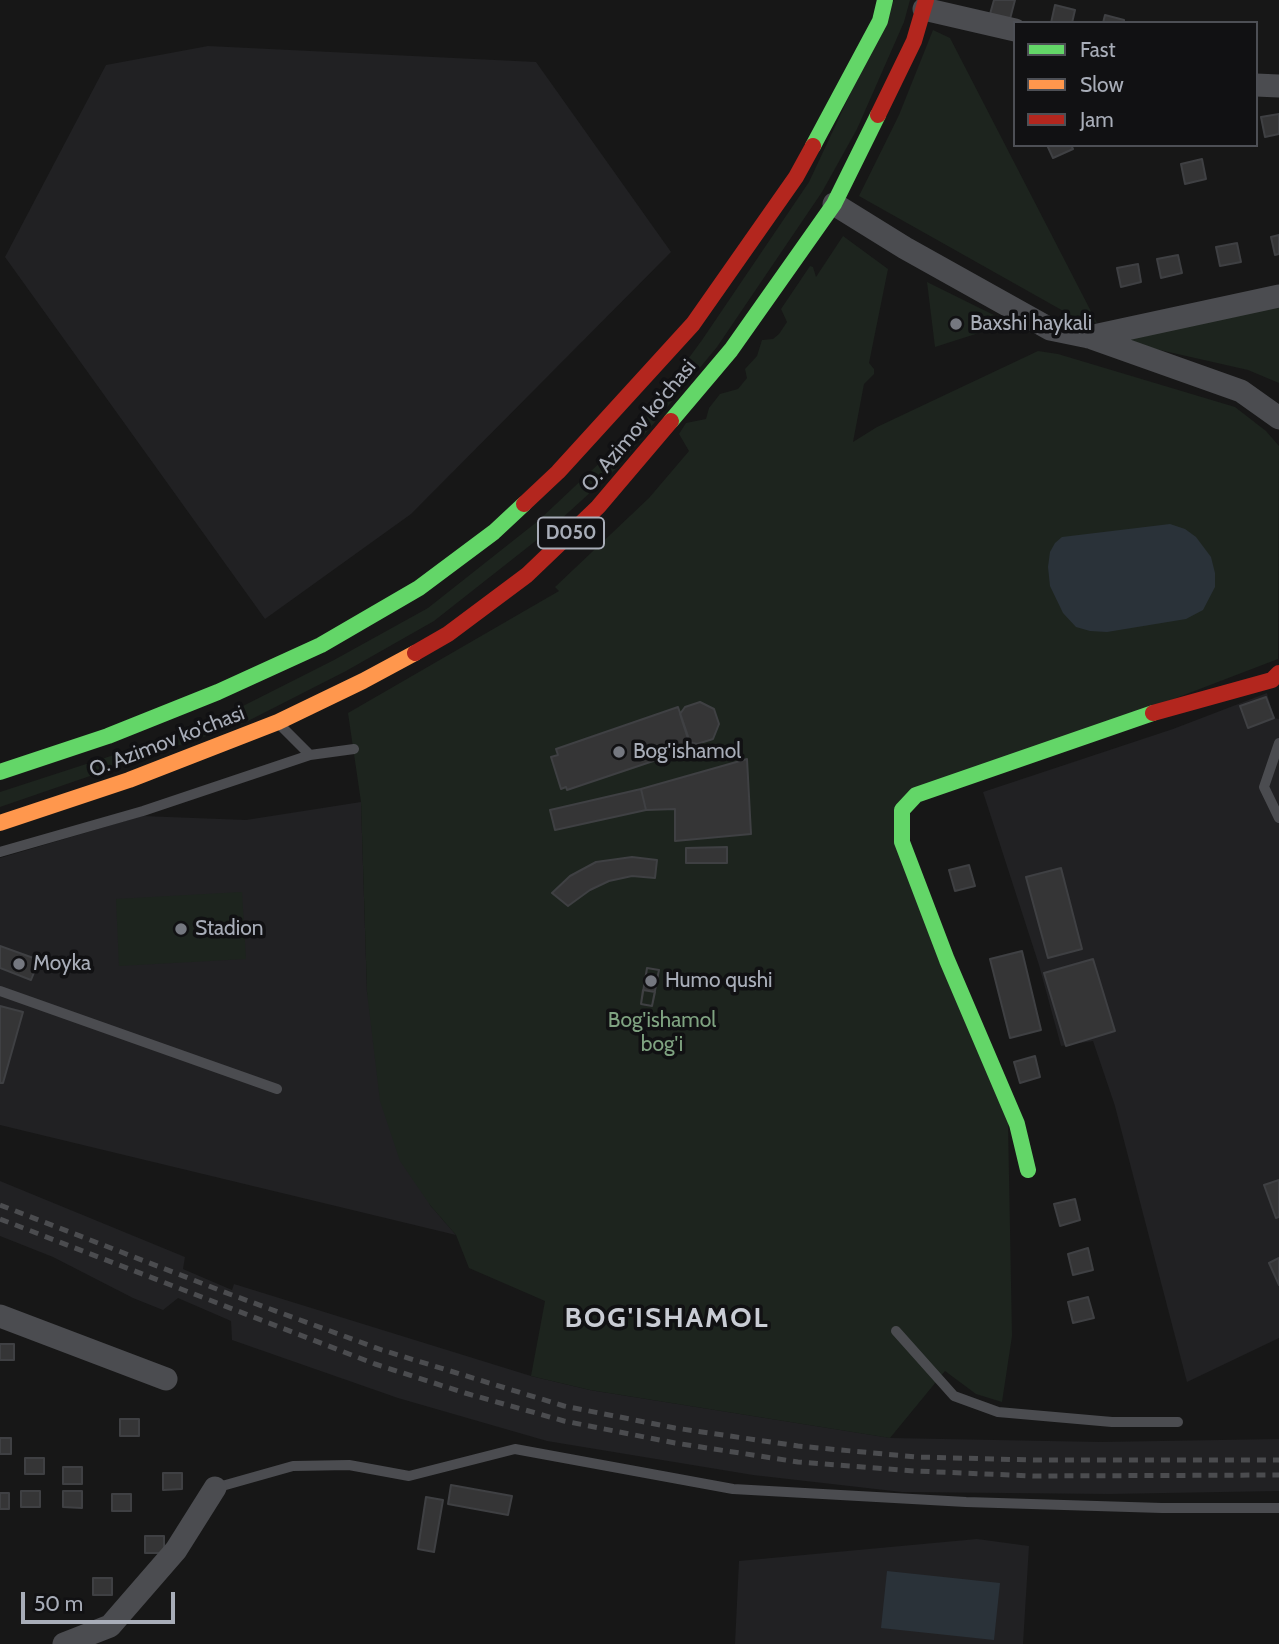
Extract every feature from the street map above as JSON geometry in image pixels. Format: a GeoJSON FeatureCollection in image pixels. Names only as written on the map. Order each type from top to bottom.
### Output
{"type":"FeatureCollection","features":[{"type":"Feature","properties":{"kind":"main road","name":"O. Azimov ko'chasi"},"geometry":{"type":"LineString","coordinates":[[0,772],[108,736],[193,702],[321,645],[419,588],[494,531],[558,472],[693,324],[796,177],[880,21],[885,0]]}},
{"type":"Feature","properties":{"kind":"main road","name":"O. Azimov ko'chasi"},"geometry":{"type":"LineString","coordinates":[[0,823],[129,780],[278,722],[363,681],[447,634],[527,575],[598,507],[731,350],[834,204],[914,41],[925,4]]}},
{"type":"Feature","properties":{"kind":"main road"},"geometry":{"type":"LineString","coordinates":[[1028,1170],[1017,1124],[947,960],[902,842],[902,810],[916,795],[1146,715],[1272,680],[1279,673]]}},
{"type":"Feature","properties":{"kind":"street"},"geometry":{"type":"LineString","coordinates":[[925,4],[1013,29]]}},
{"type":"Feature","properties":{"kind":"street"},"geometry":{"type":"LineString","coordinates":[[1258,85],[1279,86]]}},
{"type":"Feature","properties":{"kind":"street"},"geometry":{"type":"LineString","coordinates":[[834,204],[905,248],[1050,329],[1089,337],[1241,391],[1279,418]]}},
{"type":"Feature","properties":{"kind":"street"},"geometry":{"type":"LineString","coordinates":[[1089,337],[1279,296]]}},
{"type":"Feature","properties":{"kind":"street"},"geometry":{"type":"LineString","coordinates":[[0,1316],[166,1379]]}},
{"type":"Feature","properties":{"kind":"street"},"geometry":{"type":"LineString","coordinates":[[64,1644],[110,1626],[176,1550],[215,1488]]}},
{"type":"Feature","properties":{"kind":"lane"},"geometry":{"type":"LineString","coordinates":[[278,722],[310,755]]}},
{"type":"Feature","properties":{"kind":"lane"},"geometry":{"type":"LineString","coordinates":[[1279,743],[1264,787],[1279,818]]}},
{"type":"Feature","properties":{"kind":"lane"},"geometry":{"type":"LineString","coordinates":[[0,852],[143,811],[310,755],[354,749]]}},
{"type":"Feature","properties":{"kind":"lane"},"geometry":{"type":"LineString","coordinates":[[0,991],[277,1089]]}},
{"type":"Feature","properties":{"kind":"lane"},"geometry":{"type":"LineString","coordinates":[[896,1331],[954,1396],[998,1412],[1112,1422],[1178,1422]]}},
{"type":"Feature","properties":{"kind":"lane"},"geometry":{"type":"LineString","coordinates":[[215,1488],[293,1466],[349,1465],[409,1476],[515,1448],[733,1489],[979,1503],[1279,1508]]}},
{"type":"Feature","properties":{"kind":"shaded area"},"geometry":{"type":"Polygon","coordinates":[[[208,46],[536,62],[671,252],[411,514],[265,619],[5,257],[106,65],[208,46]]]}},
{"type":"Feature","properties":{"kind":"shaded area"},"geometry":{"type":"Polygon","coordinates":[[[1170,524],[1185,529],[1196,537],[1211,557],[1215,587],[1203,610],[1186,619],[1107,632],[1076,627],[1063,613],[1050,586],[1048,567],[1050,552],[1055,543],[1062,537],[1170,524]]]}},
{"type":"Feature","properties":{"kind":"shaded area"},"geometry":{"type":"Polygon","coordinates":[[[1267,693],[1274,718],[1279,719],[1279,1338],[1187,1382],[1115,1106],[1093,1041],[1061,1046],[1039,965],[983,792],[1173,729],[1267,693]]]}},
{"type":"Feature","properties":{"kind":"shaded area"},"geometry":{"type":"Polygon","coordinates":[[[361,802],[367,992],[430,1205],[456,1235],[0,1125],[0,858],[142,816],[246,820],[361,802]]]}},
{"type":"Feature","properties":{"kind":"shaded area"},"geometry":{"type":"Polygon","coordinates":[[[0,1181],[185,1257],[183,1269],[232,1290],[234,1284],[531,1376],[590,1390],[891,1438],[1101,1442],[1279,1439],[1279,1491],[1109,1494],[902,1492],[753,1475],[547,1441],[398,1398],[232,1340],[231,1321],[178,1298],[163,1310],[133,1298],[53,1257],[0,1236],[0,1181]]]}},
{"type":"Feature","properties":{"kind":"shaded area"},"geometry":{"type":"Polygon","coordinates":[[[977,1539],[1029,1546],[1023,1644],[735,1644],[739,1561],[977,1539]]]}},
{"type":"Feature","properties":{"kind":"shaded area"},"geometry":{"type":"Polygon","coordinates":[[[887,1571],[1000,1583],[994,1640],[881,1628],[887,1571]]]}},
{"type":"Feature","properties":{"kind":"green space"},"geometry":{"type":"Polygon","coordinates":[[[894,0],[910,0],[904,22],[857,129],[822,192],[717,347],[616,469],[547,532],[434,621],[346,671],[244,723],[0,807],[0,792],[117,754],[237,709],[334,660],[428,608],[538,521],[607,456],[661,396],[702,340],[809,182],[894,0]]]}},
{"type":"Feature","properties":{"kind":"green space"},"geometry":{"type":"Polygon","coordinates":[[[933,30],[950,38],[1097,323],[1074,317],[859,196],[899,115],[933,30]]]}},
{"type":"Feature","properties":{"kind":"green space","name":"Bog'ishamol bog'i"},"geometry":{"type":"Polygon","coordinates":[[[843,236],[888,269],[869,363],[874,374],[864,384],[853,442],[877,427],[1038,351],[1058,354],[1235,407],[1266,431],[1279,446],[1278,659],[894,806],[1008,1122],[1012,1336],[1002,1402],[976,1394],[945,1371],[890,1438],[590,1390],[531,1376],[545,1301],[469,1268],[456,1235],[430,1205],[400,1161],[380,1101],[367,992],[361,802],[348,713],[559,591],[555,587],[649,498],[689,451],[679,434],[686,423],[706,419],[709,408],[720,394],[738,389],[747,378],[745,369],[757,356],[762,340],[773,339],[787,322],[781,309],[810,266],[813,267],[816,277],[843,236]]]}},
{"type":"Feature","properties":{"kind":"green space"},"geometry":{"type":"Polygon","coordinates":[[[927,282],[1010,323],[935,347],[927,282]]]}},
{"type":"Feature","properties":{"kind":"green space"},"geometry":{"type":"Polygon","coordinates":[[[1279,307],[1279,383],[1248,370],[1129,343],[1128,335],[1279,307]]]}},
{"type":"Feature","properties":{"kind":"green space","name":"Stadion"},"geometry":{"type":"Polygon","coordinates":[[[242,892],[246,959],[119,966],[116,899],[242,892]]]}},
{"type":"Feature","properties":{"kind":"building"},"geometry":{"type":"Polygon","coordinates":[[[994,0],[1015,0],[1010,19],[990,14],[994,0]]]}},
{"type":"Feature","properties":{"kind":"building"},"geometry":{"type":"Polygon","coordinates":[[[1055,5],[1075,10],[1072,21],[1051,21],[1055,5]]]}},
{"type":"Feature","properties":{"kind":"building"},"geometry":{"type":"Polygon","coordinates":[[[1105,15],[1124,20],[1124,21],[1104,21],[1105,15]]]}},
{"type":"Feature","properties":{"kind":"building"},"geometry":{"type":"Polygon","coordinates":[[[1279,114],[1279,134],[1265,137],[1261,117],[1279,114]]]}},
{"type":"Feature","properties":{"kind":"building"},"geometry":{"type":"Polygon","coordinates":[[[1048,147],[1072,147],[1073,149],[1053,158],[1048,147]]]}},
{"type":"Feature","properties":{"kind":"building"},"geometry":{"type":"Polygon","coordinates":[[[1202,159],[1206,179],[1185,184],[1181,164],[1202,159]]]}},
{"type":"Feature","properties":{"kind":"building"},"geometry":{"type":"Polygon","coordinates":[[[1279,235],[1279,254],[1275,255],[1271,237],[1279,235]]]}},
{"type":"Feature","properties":{"kind":"building"},"geometry":{"type":"Polygon","coordinates":[[[1237,243],[1241,262],[1220,266],[1216,247],[1237,243]]]}},
{"type":"Feature","properties":{"kind":"building"},"geometry":{"type":"Polygon","coordinates":[[[1178,255],[1182,273],[1161,278],[1157,259],[1178,255]]]}},
{"type":"Feature","properties":{"kind":"building"},"geometry":{"type":"Polygon","coordinates":[[[1138,264],[1141,282],[1121,287],[1117,268],[1138,264]]]}},
{"type":"Feature","properties":{"kind":"building"},"geometry":{"type":"Polygon","coordinates":[[[1266,697],[1274,718],[1248,728],[1240,706],[1266,697]]]}},
{"type":"Feature","properties":{"kind":"building"},"geometry":{"type":"Polygon","coordinates":[[[700,702],[714,709],[719,724],[713,739],[697,744],[689,742],[680,714],[685,707],[700,702]]]}},
{"type":"Feature","properties":{"kind":"building","name":"Bog'ishamol"},"geometry":{"type":"Polygon","coordinates":[[[678,707],[692,748],[567,790],[566,787],[561,789],[551,757],[558,755],[556,749],[678,707]]]}},
{"type":"Feature","properties":{"kind":"building"},"geometry":{"type":"Polygon","coordinates":[[[747,759],[751,834],[675,841],[675,809],[646,810],[641,789],[747,759]]]}},
{"type":"Feature","properties":{"kind":"building"},"geometry":{"type":"Polygon","coordinates":[[[641,789],[646,810],[555,830],[550,810],[641,789]]]}},
{"type":"Feature","properties":{"kind":"building"},"geometry":{"type":"Polygon","coordinates":[[[727,847],[727,863],[686,863],[686,848],[727,847]]]}},
{"type":"Feature","properties":{"kind":"building"},"geometry":{"type":"Polygon","coordinates":[[[632,857],[657,860],[655,878],[632,876],[609,881],[590,890],[568,906],[552,893],[570,876],[596,862],[632,857]]]}},
{"type":"Feature","properties":{"kind":"building"},"geometry":{"type":"Polygon","coordinates":[[[969,865],[975,886],[955,891],[949,870],[969,865]]]}},
{"type":"Feature","properties":{"kind":"building"},"geometry":{"type":"Polygon","coordinates":[[[1061,868],[1082,949],[1048,958],[1026,877],[1061,868]]]}},
{"type":"Feature","properties":{"kind":"building","name":"Moyka"},"geometry":{"type":"Polygon","coordinates":[[[0,946],[39,960],[31,980],[0,968],[0,946]]]}},
{"type":"Feature","properties":{"kind":"building"},"geometry":{"type":"Polygon","coordinates":[[[1022,951],[1041,1030],[1010,1038],[990,959],[1022,951]]]}},
{"type":"Feature","properties":{"kind":"building"},"geometry":{"type":"Polygon","coordinates":[[[1093,959],[1115,1031],[1066,1046],[1044,973],[1093,959]]]}},
{"type":"Feature","properties":{"kind":"building"},"geometry":{"type":"Polygon","coordinates":[[[647,968],[659,970],[656,984],[645,982],[647,968]]]}},
{"type":"Feature","properties":{"kind":"building"},"geometry":{"type":"Polygon","coordinates":[[[647,968],[659,970],[652,1006],[641,1004],[647,968]]]}},
{"type":"Feature","properties":{"kind":"building"},"geometry":{"type":"Polygon","coordinates":[[[643,990],[655,992],[652,1006],[641,1004],[643,990]]]}},
{"type":"Feature","properties":{"kind":"building"},"geometry":{"type":"Polygon","coordinates":[[[0,1006],[23,1012],[3,1083],[0,1083],[0,1006]]]}},
{"type":"Feature","properties":{"kind":"building"},"geometry":{"type":"Polygon","coordinates":[[[1035,1056],[1040,1077],[1020,1083],[1014,1062],[1035,1056]]]}},
{"type":"Feature","properties":{"kind":"building"},"geometry":{"type":"Polygon","coordinates":[[[1279,1180],[1279,1217],[1276,1218],[1264,1185],[1279,1180]]]}},
{"type":"Feature","properties":{"kind":"building"},"geometry":{"type":"Polygon","coordinates":[[[1075,1199],[1080,1220],[1060,1226],[1054,1204],[1075,1199]]]}},
{"type":"Feature","properties":{"kind":"building"},"geometry":{"type":"Polygon","coordinates":[[[1088,1248],[1093,1270],[1073,1275],[1068,1254],[1088,1248]]]}},
{"type":"Feature","properties":{"kind":"building"},"geometry":{"type":"Polygon","coordinates":[[[1279,1258],[1279,1285],[1269,1263],[1279,1258]]]}},
{"type":"Feature","properties":{"kind":"building"},"geometry":{"type":"Polygon","coordinates":[[[1088,1297],[1094,1318],[1073,1323],[1068,1302],[1088,1297]]]}},
{"type":"Feature","properties":{"kind":"building"},"geometry":{"type":"Polygon","coordinates":[[[0,1344],[14,1344],[14,1360],[0,1360],[0,1344]]]}},
{"type":"Feature","properties":{"kind":"building"},"geometry":{"type":"Polygon","coordinates":[[[120,1419],[139,1419],[139,1436],[120,1436],[120,1419]]]}},
{"type":"Feature","properties":{"kind":"building"},"geometry":{"type":"Polygon","coordinates":[[[0,1438],[11,1438],[11,1454],[0,1454],[0,1438]]]}},
{"type":"Feature","properties":{"kind":"building"},"geometry":{"type":"Polygon","coordinates":[[[25,1458],[44,1458],[44,1474],[25,1474],[25,1458]]]}},
{"type":"Feature","properties":{"kind":"building"},"geometry":{"type":"Polygon","coordinates":[[[63,1467],[82,1467],[82,1484],[63,1484],[63,1467]]]}},
{"type":"Feature","properties":{"kind":"building"},"geometry":{"type":"Polygon","coordinates":[[[163,1473],[182,1473],[182,1489],[163,1490],[163,1473]]]}},
{"type":"Feature","properties":{"kind":"building"},"geometry":{"type":"Polygon","coordinates":[[[451,1485],[512,1496],[508,1515],[448,1504],[451,1485]]]}},
{"type":"Feature","properties":{"kind":"building"},"geometry":{"type":"Polygon","coordinates":[[[21,1491],[40,1491],[40,1507],[21,1507],[21,1491]]]}},
{"type":"Feature","properties":{"kind":"building"},"geometry":{"type":"Polygon","coordinates":[[[63,1491],[82,1491],[82,1508],[63,1507],[63,1491]]]}},
{"type":"Feature","properties":{"kind":"building"},"geometry":{"type":"Polygon","coordinates":[[[0,1493],[9,1493],[9,1509],[0,1509],[0,1493]]]}},
{"type":"Feature","properties":{"kind":"building"},"geometry":{"type":"Polygon","coordinates":[[[112,1494],[131,1494],[131,1511],[112,1511],[112,1494]]]}},
{"type":"Feature","properties":{"kind":"building"},"geometry":{"type":"Polygon","coordinates":[[[426,1497],[443,1500],[434,1552],[418,1549],[426,1497]]]}},
{"type":"Feature","properties":{"kind":"building"},"geometry":{"type":"Polygon","coordinates":[[[145,1536],[164,1536],[164,1553],[145,1553],[145,1536]]]}},
{"type":"Feature","properties":{"kind":"building"},"geometry":{"type":"Polygon","coordinates":[[[93,1578],[112,1578],[112,1595],[93,1595],[93,1578]]]}},
{"type":"Feature","properties":{"kind":"railway"},"geometry":{"type":"LineString","coordinates":[[0,1205],[382,1350],[564,1406],[675,1428],[798,1446],[916,1457],[1279,1460]]}},
{"type":"Feature","properties":{"kind":"railway"},"geometry":{"type":"LineString","coordinates":[[0,1219],[375,1364],[564,1421],[675,1443],[798,1462],[915,1471],[1033,1476],[1279,1475]]}},
{"type":"Feature","properties":{"kind":"traffic: fast"},"geometry":{"type":"LineString","coordinates":[[813,146],[880,21],[885,0]]}},
{"type":"Feature","properties":{"kind":"traffic: fast"},"geometry":{"type":"LineString","coordinates":[[671,421],[731,350],[834,204],[878,115]]}},
{"type":"Feature","properties":{"kind":"traffic: fast"},"geometry":{"type":"LineString","coordinates":[[0,772],[108,736],[218,692],[321,645],[419,588],[494,532],[524,504]]}},
{"type":"Feature","properties":{"kind":"traffic: fast"},"geometry":{"type":"LineString","coordinates":[[1028,1170],[1017,1124],[947,960],[902,842],[902,810],[916,795],[1153,713]]}},
{"type":"Feature","properties":{"kind":"traffic: slow"},"geometry":{"type":"LineString","coordinates":[[0,823],[129,780],[278,722],[415,653]]}},
{"type":"Feature","properties":{"kind":"traffic: jam"},"geometry":{"type":"LineString","coordinates":[[878,115],[914,41],[926,0]]}},
{"type":"Feature","properties":{"kind":"traffic: jam"},"geometry":{"type":"LineString","coordinates":[[524,504],[558,472],[693,324],[796,177],[813,146]]}},
{"type":"Feature","properties":{"kind":"traffic: jam"},"geometry":{"type":"LineString","coordinates":[[415,653],[448,634],[527,575],[598,507],[671,421]]}},
{"type":"Feature","properties":{"kind":"traffic: jam"},"geometry":{"type":"LineString","coordinates":[[1153,713],[1272,680],[1279,673]]}},
{"type":"Feature","properties":{"kind":"place","name":"Baxshi haykali"},"geometry":{"type":"Point","coordinates":[956,324]}},
{"type":"Feature","properties":{"kind":"place","name":"Bog'ishamol"},"geometry":{"type":"Point","coordinates":[619,752]}},
{"type":"Feature","properties":{"kind":"place","name":"Stadion"},"geometry":{"type":"Point","coordinates":[181,929]}},
{"type":"Feature","properties":{"kind":"place","name":"Moyka"},"geometry":{"type":"Point","coordinates":[19,964]}},
{"type":"Feature","properties":{"kind":"place","name":"Humo qushi"},"geometry":{"type":"Point","coordinates":[651,981]}},
{"type":"Feature","properties":{"kind":"district","name":"BOG'ISHAMOL"},"geometry":{"type":"Point","coordinates":[667,1319]}}]}
